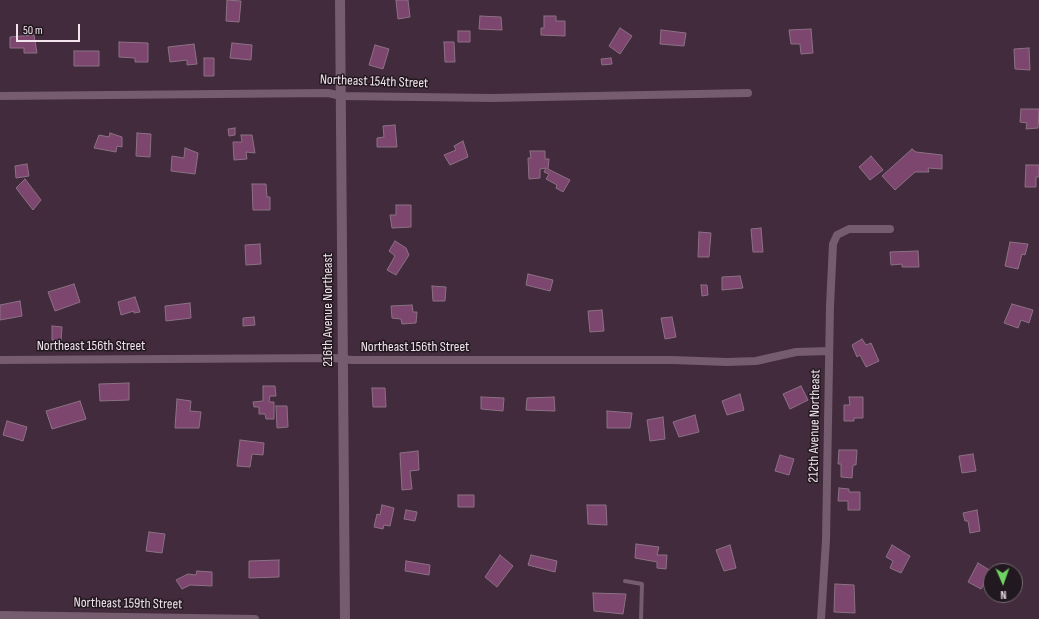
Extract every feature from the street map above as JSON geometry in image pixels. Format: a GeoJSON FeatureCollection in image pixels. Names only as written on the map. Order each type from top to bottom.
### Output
{"type":"FeatureCollection","features":[{"type":"Feature","properties":{"kind":"street","name":"216th Avenue Northeast"},"geometry":{"type":"LineString","coordinates":[[340,0],[345,619]]}},
{"type":"Feature","properties":{"kind":"street","name":"Northeast 154th Street"},"geometry":{"type":"LineString","coordinates":[[0,96],[328,93],[341,96],[492,98],[748,93]]}},
{"type":"Feature","properties":{"kind":"street","name":"212th Avenue Northeast"},"geometry":{"type":"LineString","coordinates":[[820,619],[826,540],[829,351],[833,244],[837,235],[849,229],[890,229]]}},
{"type":"Feature","properties":{"kind":"street","name":"Northeast 156th Street"},"geometry":{"type":"LineString","coordinates":[[0,360],[343,359],[597,361],[672,360],[727,362],[756,361],[796,352],[829,351]]}},
{"type":"Feature","properties":{"kind":"street","name":"Northeast 159th Street"},"geometry":{"type":"LineString","coordinates":[[0,615],[255,619]]}},
{"type":"Feature","properties":{"kind":"lane"},"geometry":{"type":"LineString","coordinates":[[625,581],[642,584],[641,619]]}},
{"type":"Feature","properties":{"kind":"building"},"geometry":{"type":"Polygon","coordinates":[[[227,0],[241,1],[239,22],[226,21],[227,0]]]}},
{"type":"Feature","properties":{"kind":"building"},"geometry":{"type":"Polygon","coordinates":[[[396,0],[408,0],[410,17],[398,19],[396,0]]]}},
{"type":"Feature","properties":{"kind":"building"},"geometry":{"type":"Polygon","coordinates":[[[480,16],[501,17],[502,30],[479,29],[480,16]]]}},
{"type":"Feature","properties":{"kind":"building"},"geometry":{"type":"Polygon","coordinates":[[[544,16],[556,16],[556,21],[565,21],[565,36],[541,35],[541,28],[544,28],[544,16]]]}},
{"type":"Feature","properties":{"kind":"building"},"geometry":{"type":"Polygon","coordinates":[[[620,28],[632,36],[620,54],[609,46],[620,28]]]}},
{"type":"Feature","properties":{"kind":"building"},"geometry":{"type":"Polygon","coordinates":[[[811,29],[813,53],[801,54],[800,44],[791,44],[789,30],[811,29]]]}},
{"type":"Feature","properties":{"kind":"building"},"geometry":{"type":"Polygon","coordinates":[[[661,30],[686,33],[684,46],[660,44],[661,30]]]}},
{"type":"Feature","properties":{"kind":"building"},"geometry":{"type":"Polygon","coordinates":[[[458,31],[470,31],[470,42],[458,42],[458,31]]]}},
{"type":"Feature","properties":{"kind":"building"},"geometry":{"type":"Polygon","coordinates":[[[34,35],[37,53],[24,53],[24,48],[10,48],[10,37],[34,35]]]}},
{"type":"Feature","properties":{"kind":"building"},"geometry":{"type":"Polygon","coordinates":[[[119,42],[148,43],[148,62],[135,62],[135,58],[119,57],[119,42]]]}},
{"type":"Feature","properties":{"kind":"building"},"geometry":{"type":"Polygon","coordinates":[[[444,42],[454,42],[455,62],[445,62],[444,42]]]}},
{"type":"Feature","properties":{"kind":"building"},"geometry":{"type":"Polygon","coordinates":[[[232,43],[252,45],[251,60],[230,58],[232,43]]]}},
{"type":"Feature","properties":{"kind":"building"},"geometry":{"type":"Polygon","coordinates":[[[194,44],[197,64],[187,65],[187,60],[170,62],[168,47],[194,44]]]}},
{"type":"Feature","properties":{"kind":"building"},"geometry":{"type":"Polygon","coordinates":[[[375,45],[389,49],[383,69],[369,65],[375,45]]]}},
{"type":"Feature","properties":{"kind":"building"},"geometry":{"type":"Polygon","coordinates":[[[1029,48],[1030,70],[1015,69],[1014,49],[1029,48]]]}},
{"type":"Feature","properties":{"kind":"building"},"geometry":{"type":"Polygon","coordinates":[[[74,51],[99,51],[99,66],[74,66],[74,51]]]}},
{"type":"Feature","properties":{"kind":"building"},"geometry":{"type":"Polygon","coordinates":[[[204,58],[214,58],[214,76],[204,76],[204,58]]]}},
{"type":"Feature","properties":{"kind":"building"},"geometry":{"type":"Polygon","coordinates":[[[611,58],[612,64],[602,65],[601,59],[611,58]]]}},
{"type":"Feature","properties":{"kind":"building"},"geometry":{"type":"Polygon","coordinates":[[[1021,109],[1039,109],[1038,128],[1026,129],[1027,123],[1020,122],[1021,109]]]}},
{"type":"Feature","properties":{"kind":"building"},"geometry":{"type":"Polygon","coordinates":[[[395,125],[397,147],[377,147],[377,138],[384,137],[383,126],[395,125]]]}},
{"type":"Feature","properties":{"kind":"building"},"geometry":{"type":"Polygon","coordinates":[[[235,128],[235,135],[229,136],[228,129],[235,128]]]}},
{"type":"Feature","properties":{"kind":"building"},"geometry":{"type":"Polygon","coordinates":[[[110,133],[122,137],[122,147],[117,146],[116,152],[94,148],[99,135],[109,137],[110,133]]]}},
{"type":"Feature","properties":{"kind":"building"},"geometry":{"type":"Polygon","coordinates":[[[137,133],[151,134],[150,157],[136,156],[137,133]]]}},
{"type":"Feature","properties":{"kind":"building"},"geometry":{"type":"Polygon","coordinates":[[[241,135],[252,135],[255,153],[246,152],[247,159],[234,160],[233,142],[242,142],[241,135]]]}},
{"type":"Feature","properties":{"kind":"building"},"geometry":{"type":"Polygon","coordinates":[[[463,141],[468,157],[450,165],[444,155],[456,150],[454,146],[463,141]]]}},
{"type":"Feature","properties":{"kind":"building"},"geometry":{"type":"Polygon","coordinates":[[[185,148],[198,153],[195,174],[171,171],[172,156],[184,158],[185,148]]]}},
{"type":"Feature","properties":{"kind":"building"},"geometry":{"type":"Polygon","coordinates":[[[912,149],[916,152],[942,155],[942,169],[928,168],[929,172],[915,172],[895,190],[882,176],[912,149]]]}},
{"type":"Feature","properties":{"kind":"building"},"geometry":{"type":"Polygon","coordinates":[[[530,151],[545,151],[545,159],[549,159],[548,169],[570,180],[563,192],[556,188],[557,185],[546,179],[549,174],[544,172],[546,168],[540,169],[540,178],[529,179],[528,158],[531,158],[530,151]]]}},
{"type":"Feature","properties":{"kind":"building"},"geometry":{"type":"Polygon","coordinates":[[[871,156],[883,170],[870,180],[859,167],[871,156]]]}},
{"type":"Feature","properties":{"kind":"building"},"geometry":{"type":"Polygon","coordinates":[[[27,164],[29,176],[16,178],[15,166],[27,164]]]}},
{"type":"Feature","properties":{"kind":"building"},"geometry":{"type":"Polygon","coordinates":[[[1026,165],[1039,165],[1039,177],[1036,177],[1036,187],[1025,187],[1026,165]]]}},
{"type":"Feature","properties":{"kind":"building"},"geometry":{"type":"Polygon","coordinates":[[[25,179],[41,200],[33,210],[16,188],[25,179]]]}},
{"type":"Feature","properties":{"kind":"building"},"geometry":{"type":"Polygon","coordinates":[[[252,184],[266,184],[267,197],[270,197],[270,210],[253,210],[252,184]]]}},
{"type":"Feature","properties":{"kind":"building"},"geometry":{"type":"Polygon","coordinates":[[[396,205],[411,205],[411,227],[392,228],[390,215],[396,215],[396,205]]]}},
{"type":"Feature","properties":{"kind":"building"},"geometry":{"type":"Polygon","coordinates":[[[761,228],[763,252],[753,252],[751,229],[761,228]]]}},
{"type":"Feature","properties":{"kind":"building"},"geometry":{"type":"Polygon","coordinates":[[[699,232],[711,233],[709,257],[698,257],[699,232]]]}},
{"type":"Feature","properties":{"kind":"building"},"geometry":{"type":"Polygon","coordinates":[[[395,241],[406,248],[409,255],[396,275],[387,270],[395,256],[389,251],[395,241]]]}},
{"type":"Feature","properties":{"kind":"building"},"geometry":{"type":"Polygon","coordinates":[[[1010,242],[1028,244],[1025,255],[1022,254],[1018,269],[1005,266],[1010,242]]]}},
{"type":"Feature","properties":{"kind":"building"},"geometry":{"type":"Polygon","coordinates":[[[260,244],[261,264],[246,265],[245,245],[260,244]]]}},
{"type":"Feature","properties":{"kind":"building"},"geometry":{"type":"Polygon","coordinates":[[[918,251],[919,267],[902,267],[902,264],[891,265],[890,252],[918,251]]]}},
{"type":"Feature","properties":{"kind":"building"},"geometry":{"type":"Polygon","coordinates":[[[528,274],[553,280],[550,291],[526,285],[528,274]]]}},
{"type":"Feature","properties":{"kind":"building"},"geometry":{"type":"Polygon","coordinates":[[[740,276],[743,288],[722,290],[722,277],[740,276]]]}},
{"type":"Feature","properties":{"kind":"building"},"geometry":{"type":"Polygon","coordinates":[[[74,284],[80,302],[55,311],[48,292],[74,284]]]}},
{"type":"Feature","properties":{"kind":"building"},"geometry":{"type":"Polygon","coordinates":[[[701,285],[707,285],[708,295],[702,296],[701,285]]]}},
{"type":"Feature","properties":{"kind":"building"},"geometry":{"type":"Polygon","coordinates":[[[432,286],[446,287],[445,301],[433,301],[432,286]]]}},
{"type":"Feature","properties":{"kind":"building"},"geometry":{"type":"Polygon","coordinates":[[[135,297],[140,312],[134,313],[134,311],[121,315],[118,302],[135,297]]]}},
{"type":"Feature","properties":{"kind":"building"},"geometry":{"type":"Polygon","coordinates":[[[20,301],[22,316],[0,320],[0,305],[20,301]]]}},
{"type":"Feature","properties":{"kind":"building"},"geometry":{"type":"Polygon","coordinates":[[[190,303],[191,318],[166,321],[165,306],[190,303]]]}},
{"type":"Feature","properties":{"kind":"building"},"geometry":{"type":"Polygon","coordinates":[[[1012,304],[1033,310],[1029,323],[1021,320],[1018,328],[1004,323],[1012,304]]]}},
{"type":"Feature","properties":{"kind":"building"},"geometry":{"type":"Polygon","coordinates":[[[412,305],[413,312],[417,312],[416,323],[402,324],[401,319],[392,318],[391,306],[412,305]]]}},
{"type":"Feature","properties":{"kind":"building"},"geometry":{"type":"Polygon","coordinates":[[[602,310],[604,331],[590,332],[588,311],[602,310]]]}},
{"type":"Feature","properties":{"kind":"building"},"geometry":{"type":"Polygon","coordinates":[[[254,317],[255,325],[243,326],[243,318],[254,317]]]}},
{"type":"Feature","properties":{"kind":"building"},"geometry":{"type":"Polygon","coordinates":[[[672,317],[676,337],[665,339],[661,318],[672,317]]]}},
{"type":"Feature","properties":{"kind":"building"},"geometry":{"type":"Polygon","coordinates":[[[52,326],[62,327],[61,341],[52,340],[52,326]]]}},
{"type":"Feature","properties":{"kind":"building"},"geometry":{"type":"Polygon","coordinates":[[[862,339],[866,345],[871,343],[879,361],[866,367],[860,355],[857,357],[852,345],[862,339]]]}},
{"type":"Feature","properties":{"kind":"building"},"geometry":{"type":"Polygon","coordinates":[[[129,383],[129,400],[100,401],[99,384],[129,383]]]}},
{"type":"Feature","properties":{"kind":"building"},"geometry":{"type":"Polygon","coordinates":[[[263,386],[275,386],[276,396],[270,396],[269,402],[274,402],[274,419],[266,419],[265,414],[259,414],[259,407],[254,407],[253,402],[263,401],[263,386]]]}},
{"type":"Feature","properties":{"kind":"building"},"geometry":{"type":"Polygon","coordinates":[[[801,386],[808,400],[790,409],[783,394],[801,386]]]}},
{"type":"Feature","properties":{"kind":"building"},"geometry":{"type":"Polygon","coordinates":[[[372,388],[385,388],[386,407],[373,407],[372,388]]]}},
{"type":"Feature","properties":{"kind":"building"},"geometry":{"type":"Polygon","coordinates":[[[740,394],[744,410],[727,415],[722,401],[740,394]]]}},
{"type":"Feature","properties":{"kind":"building"},"geometry":{"type":"Polygon","coordinates":[[[481,397],[504,398],[503,411],[481,409],[481,397]]]}},
{"type":"Feature","properties":{"kind":"building"},"geometry":{"type":"Polygon","coordinates":[[[554,397],[555,411],[526,410],[527,398],[554,397]]]}},
{"type":"Feature","properties":{"kind":"building"},"geometry":{"type":"Polygon","coordinates":[[[849,397],[863,397],[863,418],[854,418],[854,421],[844,421],[844,405],[850,405],[849,397]]]}},
{"type":"Feature","properties":{"kind":"building"},"geometry":{"type":"Polygon","coordinates":[[[177,399],[191,401],[190,411],[201,412],[199,428],[175,428],[177,399]]]}},
{"type":"Feature","properties":{"kind":"building"},"geometry":{"type":"Polygon","coordinates":[[[80,401],[86,419],[52,429],[46,411],[80,401]]]}},
{"type":"Feature","properties":{"kind":"building"},"geometry":{"type":"Polygon","coordinates":[[[276,406],[287,406],[288,427],[277,428],[276,406]]]}},
{"type":"Feature","properties":{"kind":"building"},"geometry":{"type":"Polygon","coordinates":[[[607,411],[632,413],[630,428],[607,428],[607,411]]]}},
{"type":"Feature","properties":{"kind":"building"},"geometry":{"type":"Polygon","coordinates":[[[695,415],[699,432],[679,437],[673,422],[695,415]]]}},
{"type":"Feature","properties":{"kind":"building"},"geometry":{"type":"Polygon","coordinates":[[[663,417],[665,439],[650,441],[647,420],[663,417]]]}},
{"type":"Feature","properties":{"kind":"building"},"geometry":{"type":"Polygon","coordinates":[[[7,421],[27,427],[23,441],[3,435],[7,421]]]}},
{"type":"Feature","properties":{"kind":"building"},"geometry":{"type":"Polygon","coordinates":[[[240,440],[264,443],[263,455],[252,454],[250,467],[237,466],[240,440]]]}},
{"type":"Feature","properties":{"kind":"building"},"geometry":{"type":"Polygon","coordinates":[[[839,450],[857,450],[856,465],[853,465],[852,478],[841,477],[841,464],[838,464],[839,450]]]}},
{"type":"Feature","properties":{"kind":"building"},"geometry":{"type":"Polygon","coordinates":[[[418,451],[419,470],[410,471],[412,489],[402,490],[400,453],[418,451]]]}},
{"type":"Feature","properties":{"kind":"building"},"geometry":{"type":"Polygon","coordinates":[[[973,454],[976,471],[962,473],[959,456],[973,454]]]}},
{"type":"Feature","properties":{"kind":"building"},"geometry":{"type":"Polygon","coordinates":[[[780,455],[794,459],[789,475],[775,471],[780,455]]]}},
{"type":"Feature","properties":{"kind":"building"},"geometry":{"type":"Polygon","coordinates":[[[839,488],[849,489],[849,492],[860,492],[860,510],[848,510],[848,501],[838,501],[839,488]]]}},
{"type":"Feature","properties":{"kind":"building"},"geometry":{"type":"Polygon","coordinates":[[[458,495],[474,495],[474,507],[458,507],[458,495]]]}},
{"type":"Feature","properties":{"kind":"building"},"geometry":{"type":"Polygon","coordinates":[[[382,505],[394,508],[390,526],[384,525],[383,529],[374,527],[377,514],[380,515],[382,505]]]}},
{"type":"Feature","properties":{"kind":"building"},"geometry":{"type":"Polygon","coordinates":[[[587,505],[606,505],[607,525],[588,524],[587,505]]]}},
{"type":"Feature","properties":{"kind":"building"},"geometry":{"type":"Polygon","coordinates":[[[406,510],[417,512],[415,521],[404,519],[406,510]]]}},
{"type":"Feature","properties":{"kind":"building"},"geometry":{"type":"Polygon","coordinates":[[[977,510],[980,531],[970,533],[968,521],[965,521],[963,513],[977,510]]]}},
{"type":"Feature","properties":{"kind":"building"},"geometry":{"type":"Polygon","coordinates":[[[149,532],[165,534],[162,553],[146,551],[149,532]]]}},
{"type":"Feature","properties":{"kind":"building"},"geometry":{"type":"Polygon","coordinates":[[[636,544],[659,547],[657,555],[667,555],[666,569],[657,568],[657,562],[635,558],[636,544]]]}},
{"type":"Feature","properties":{"kind":"building"},"geometry":{"type":"Polygon","coordinates":[[[730,545],[736,568],[724,571],[716,550],[730,545]]]}},
{"type":"Feature","properties":{"kind":"building"},"geometry":{"type":"Polygon","coordinates":[[[892,545],[910,556],[901,573],[890,568],[893,561],[886,557],[892,545]]]}},
{"type":"Feature","properties":{"kind":"building"},"geometry":{"type":"Polygon","coordinates":[[[500,555],[513,566],[497,587],[485,577],[500,555]]]}},
{"type":"Feature","properties":{"kind":"building"},"geometry":{"type":"Polygon","coordinates":[[[531,555],[557,561],[555,572],[528,565],[531,555]]]}},
{"type":"Feature","properties":{"kind":"building"},"geometry":{"type":"Polygon","coordinates":[[[279,560],[279,577],[249,578],[249,561],[279,560]]]}},
{"type":"Feature","properties":{"kind":"building"},"geometry":{"type":"Polygon","coordinates":[[[406,561],[430,565],[429,575],[405,571],[406,561]]]}},
{"type":"Feature","properties":{"kind":"building"},"geometry":{"type":"Polygon","coordinates":[[[978,563],[983,566],[983,585],[981,589],[968,582],[978,563]]]}},
{"type":"Feature","properties":{"kind":"building"},"geometry":{"type":"Polygon","coordinates":[[[197,571],[212,572],[212,586],[190,585],[182,589],[176,580],[188,574],[196,575],[197,571]]]}},
{"type":"Feature","properties":{"kind":"building"},"geometry":{"type":"Polygon","coordinates":[[[835,584],[854,585],[855,613],[834,612],[835,584]]]}},
{"type":"Feature","properties":{"kind":"building"},"geometry":{"type":"Polygon","coordinates":[[[593,593],[626,594],[623,614],[594,611],[593,593]]]}}]}
